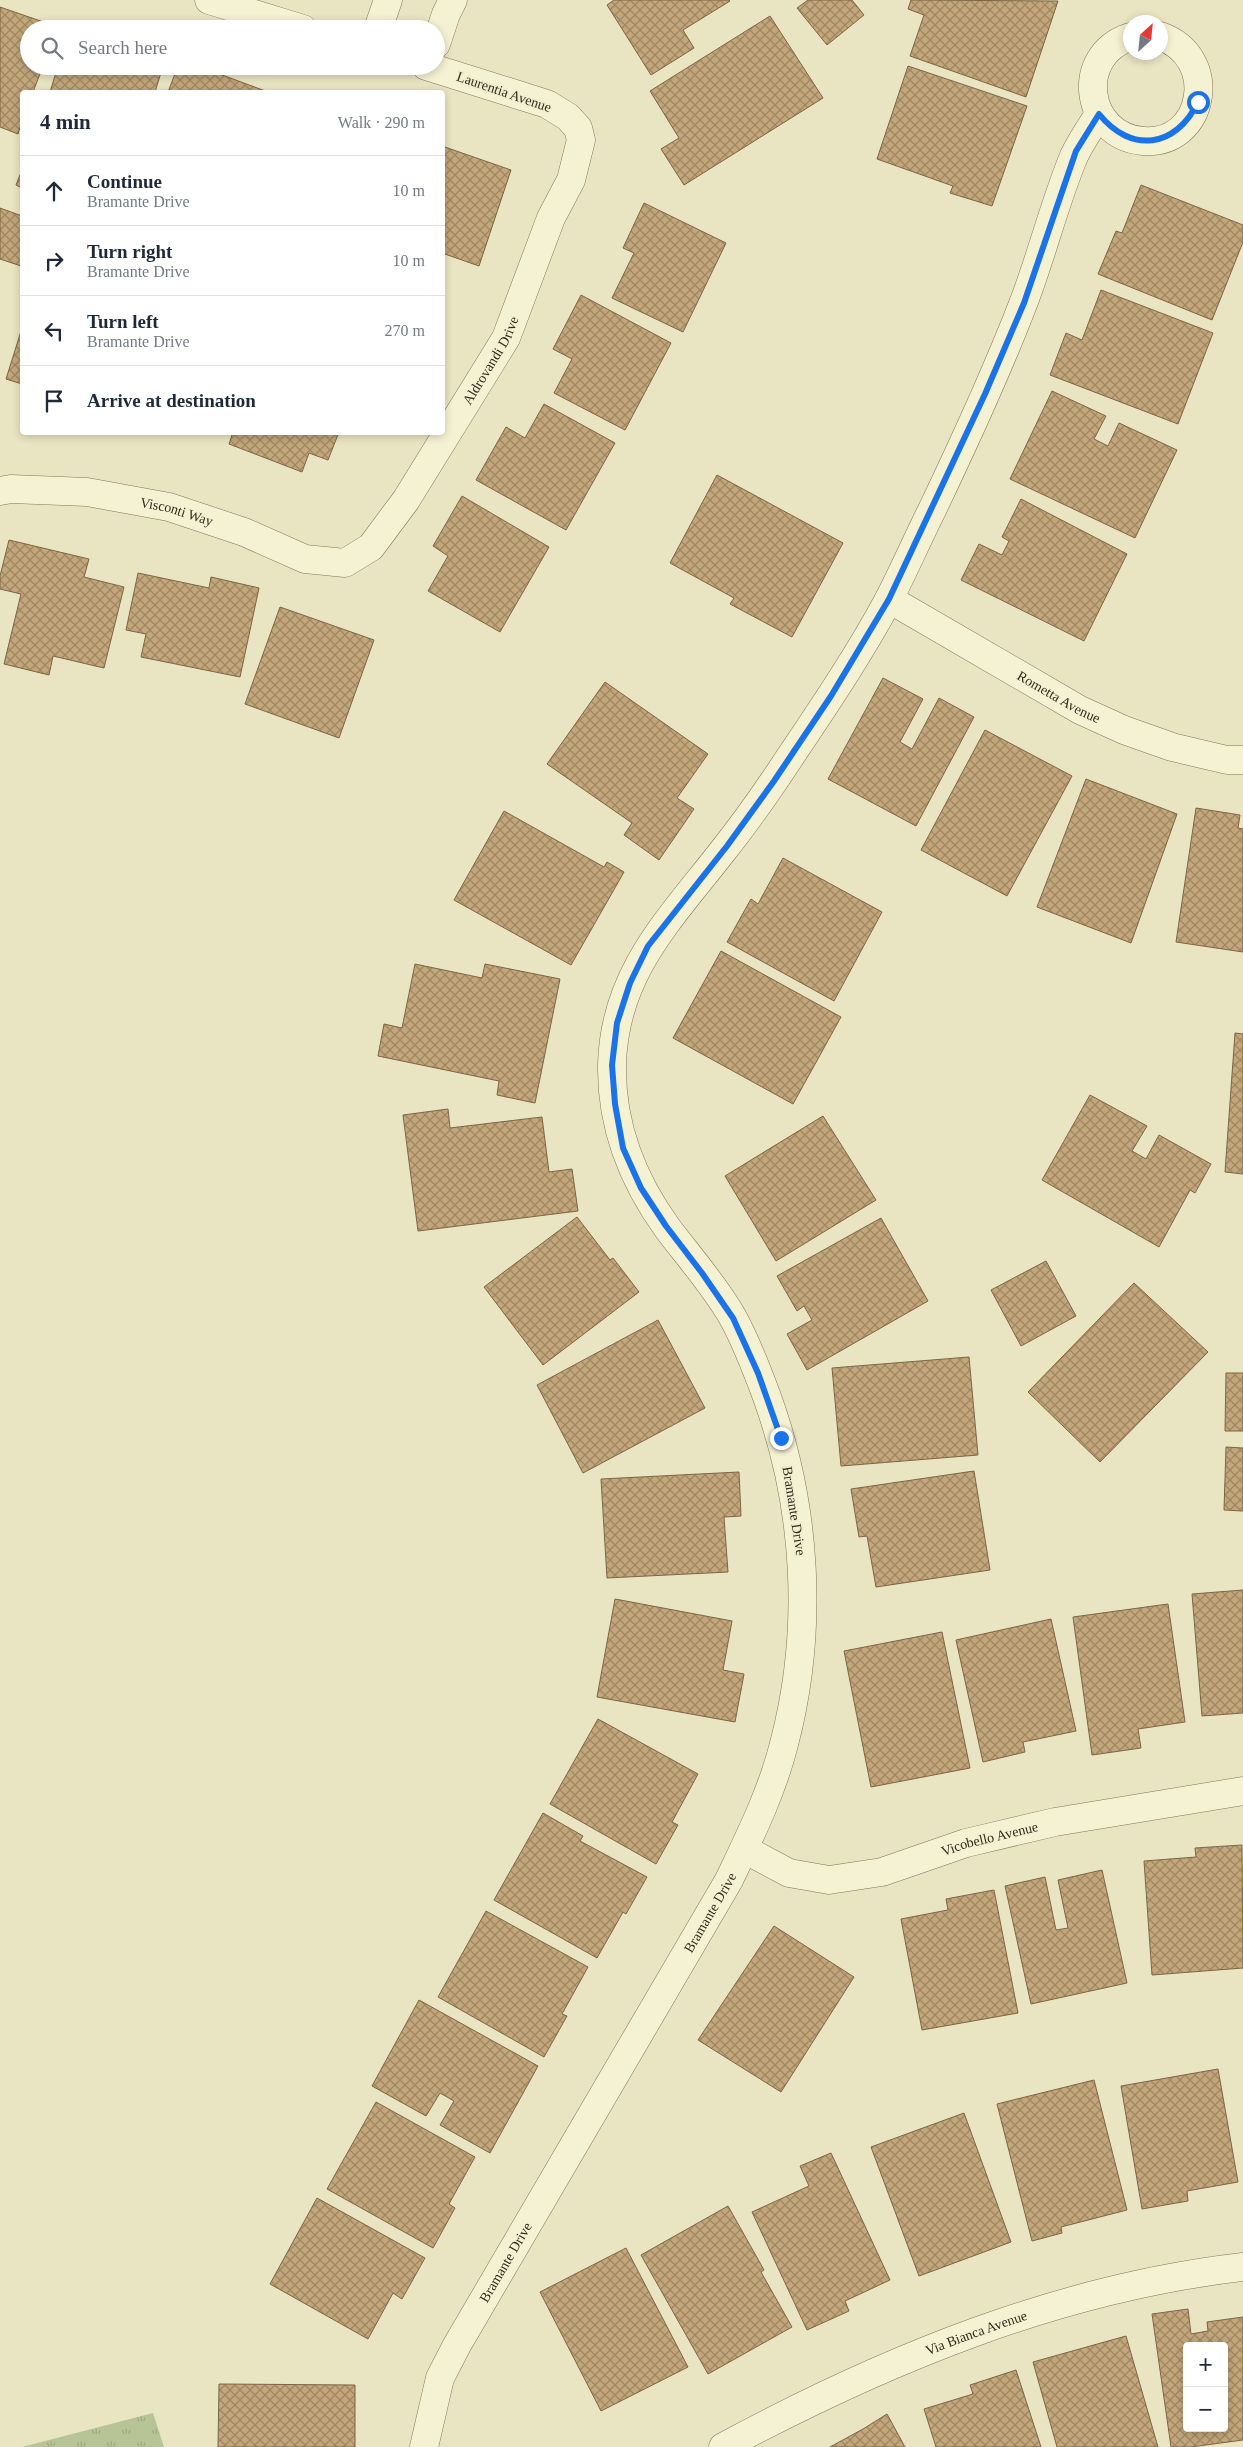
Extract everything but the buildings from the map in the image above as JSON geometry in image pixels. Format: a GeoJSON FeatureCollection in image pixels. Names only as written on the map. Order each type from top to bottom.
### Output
{"type":"FeatureCollection","features":[{"type":"Feature","properties":{"kind":"street"},"geometry":{"type":"LineString","coordinates":[[210,0],[274,20]]}},
{"type":"Feature","properties":{"kind":"street"},"geometry":{"type":"LineString","coordinates":[[381,20],[388,0]]}},
{"type":"Feature","properties":{"kind":"street"},"geometry":{"type":"LineString","coordinates":[[445,20],[452,0]]}},
{"type":"Feature","properties":{"kind":"street"},"geometry":{"type":"LineString","coordinates":[[1123,39],[1108,49],[1098,63],[1093,80],[1093,97],[1099,114],[1110,128],[1126,137],[1144,141],[1162,139],[1178,131],[1190,118],[1198,102],[1200,84],[1196,66],[1186,51],[1168,39]]}},
{"type":"Feature","properties":{"kind":"street","name":"Laurentia Avenue"},"geometry":{"type":"LineString","coordinates":[[445,67],[547,104],[568,117],[578,128]]}},
{"type":"Feature","properties":{"kind":"street","name":"Bramante Drive"},"geometry":{"type":"LineString","coordinates":[[424,2447],[440,2378],[457,2344],[729,1880],[764,1807],[784,1746],[796,1688],[802,1629],[802,1564],[796,1507],[781,1438],[758,1373],[733,1318],[666,1226],[641,1188],[623,1148],[615,1104],[612,1065],[620,1015],[630,983],[648,946],[727,846],[774,781],[831,696],[889,599],[981,402],[1024,303],[1076,151],[1099,114]]}},
{"type":"Feature","properties":{"kind":"street","name":"Aldrovandi Drive"},"geometry":{"type":"LineString","coordinates":[[345,563],[371,547],[406,500],[506,338],[551,218],[571,180],[581,140],[578,128]]}},
{"type":"Feature","properties":{"kind":"street","name":"Visconti Way"},"geometry":{"type":"LineString","coordinates":[[0,491],[11,489],[87,492],[169,507],[244,532],[305,559],[345,563]]}},
{"type":"Feature","properties":{"kind":"street","name":"Rometta Avenue"},"geometry":{"type":"LineString","coordinates":[[889,599],[1080,710],[1115,726],[1172,747],[1227,760],[1243,760]]}},
{"type":"Feature","properties":{"kind":"street","name":"Vicobello Avenue"},"geometry":{"type":"LineString","coordinates":[[744,1849],[789,1873],[829,1880],[882,1872],[966,1843],[1055,1822],[1243,1792]]}},
{"type":"Feature","properties":{"kind":"street","name":"Via Bianca Avenue"},"geometry":{"type":"LineString","coordinates":[[723,2447],[866,2376],[955,2340],[1038,2311],[1127,2286],[1243,2267]]}},
{"type":"Feature","properties":{"kind":"green space"},"geometry":{"type":"Polygon","coordinates":[[[153,2413],[164,2447],[22,2447],[153,2413]]]}},
{"type":"Feature","properties":{"kind":"route"},"geometry":{"type":"LineString","coordinates":[[781,1438],[758,1373],[733,1318],[666,1226],[641,1188],[623,1148],[615,1104],[612,1065],[617,1023],[630,983],[648,946],[727,846],[774,781],[831,696],[889,599],[952,469],[985,394],[1024,303],[1076,151],[1099,114],[1110,128],[1126,137],[1144,141],[1162,139],[1178,131],[1190,118],[1198,102]]}}]}
